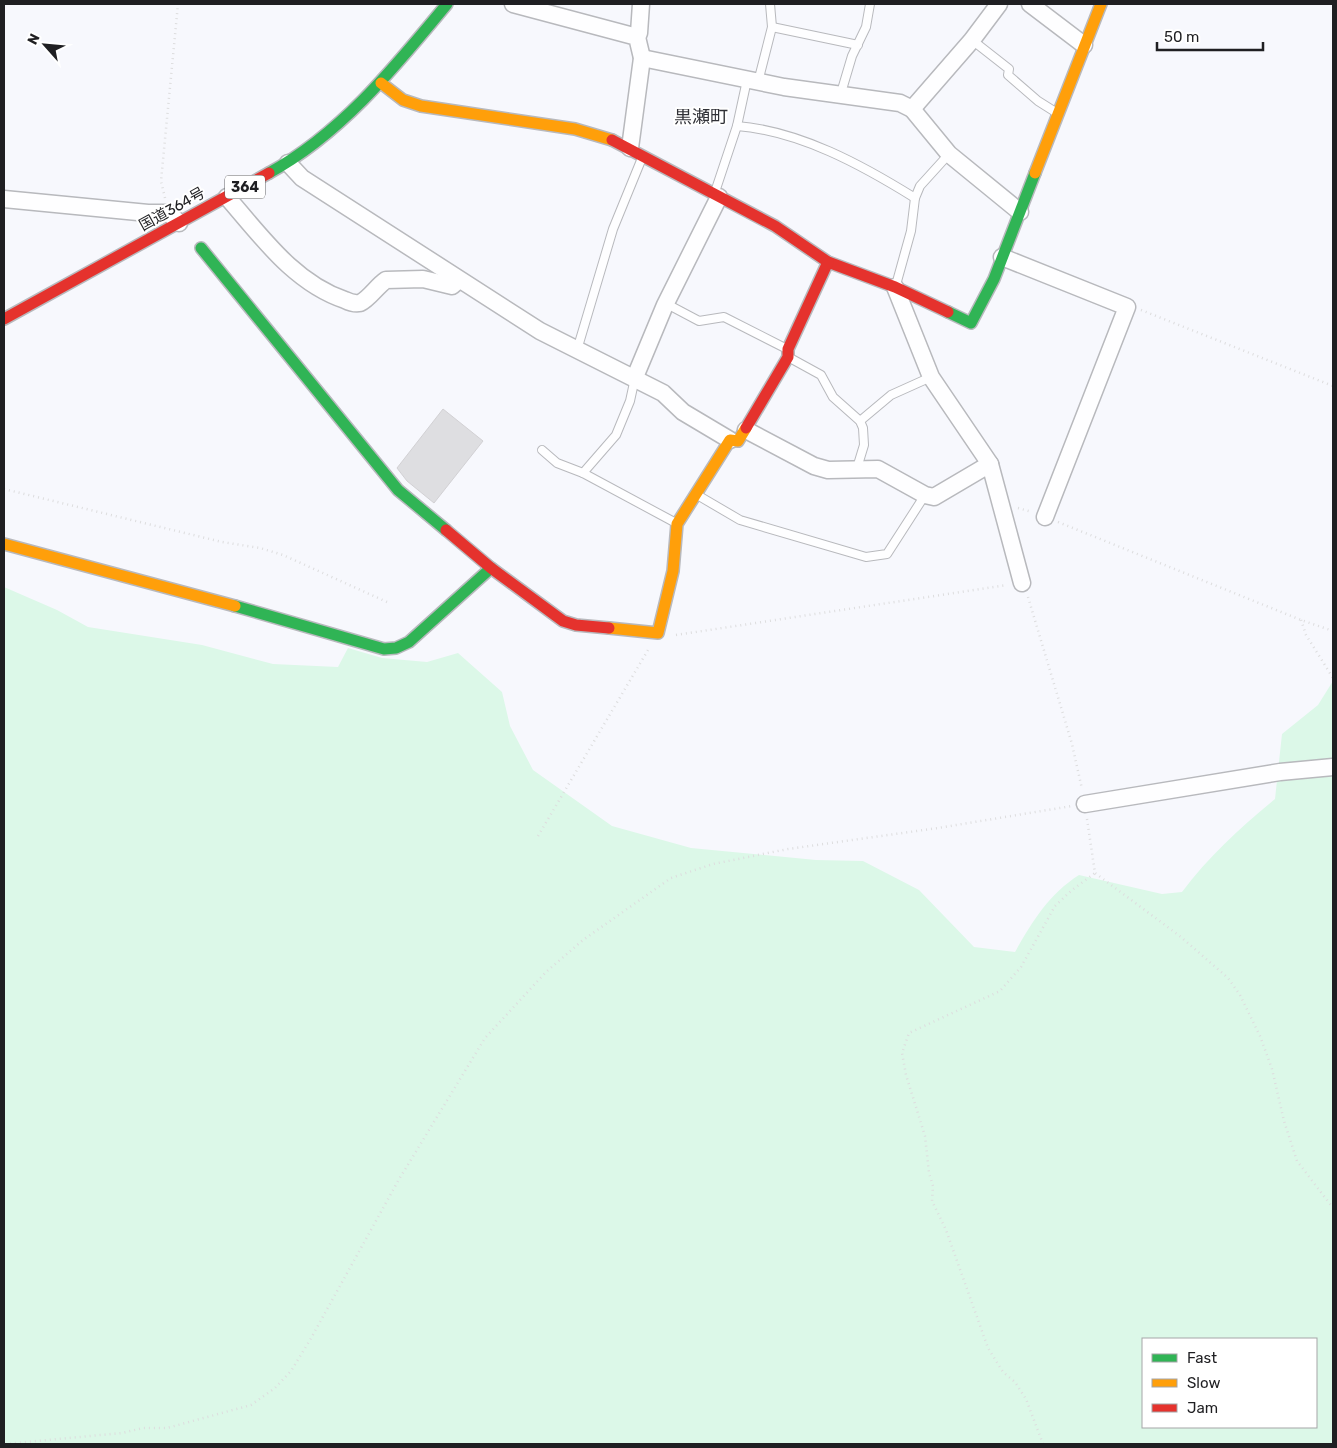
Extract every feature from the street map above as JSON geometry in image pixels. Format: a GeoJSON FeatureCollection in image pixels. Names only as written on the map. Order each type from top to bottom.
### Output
{"type":"FeatureCollection","features":[{"type":"Feature","properties":{"kind":"main road","name":"国道364号"},"geometry":{"type":"LineString","coordinates":[[4,319],[288,163],[347,118],[381,83],[447,4]]}},
{"type":"Feature","properties":{"kind":"main road"},"geometry":{"type":"LineString","coordinates":[[381,83],[403,100],[421,106],[575,129],[600,135],[636,152],[775,226],[828,262],[895,287],[970,323],[994,279],[1101,4]]}},
{"type":"Feature","properties":{"kind":"main road"},"geometry":{"type":"LineString","coordinates":[[202,248],[398,490],[491,568],[563,621],[576,625],[658,633],[673,571],[678,524],[730,440],[738,441],[746,430],[788,353],[828,262]]}},
{"type":"Feature","properties":{"kind":"main road"},"geometry":{"type":"LineString","coordinates":[[4,544],[247,609],[384,649],[396,648],[409,642],[491,568]]}},
{"type":"Feature","properties":{"kind":"street"},"geometry":{"type":"LineString","coordinates":[[513,4],[637,37]]}},
{"type":"Feature","properties":{"kind":"street"},"geometry":{"type":"LineString","coordinates":[[636,152],[642,58],[637,37],[639,33],[641,4]]}},
{"type":"Feature","properties":{"kind":"street"},"geometry":{"type":"LineString","coordinates":[[912,109],[972,40],[999,4]]}},
{"type":"Feature","properties":{"kind":"street"},"geometry":{"type":"LineString","coordinates":[[1030,4],[1084,45]]}},
{"type":"Feature","properties":{"kind":"street"},"geometry":{"type":"LineString","coordinates":[[642,58],[753,81],[900,103],[912,109],[949,154],[1020,212]]}},
{"type":"Feature","properties":{"kind":"street"},"geometry":{"type":"LineString","coordinates":[[288,163],[302,178],[540,331],[635,377],[662,393],[683,412],[730,440]]}},
{"type":"Feature","properties":{"kind":"street"},"geometry":{"type":"LineString","coordinates":[[635,377],[666,304],[717,195]]}},
{"type":"Feature","properties":{"kind":"street"},"geometry":{"type":"LineString","coordinates":[[227,197],[290,267],[313,286],[329,295],[360,303],[386,280],[423,279],[452,286],[459,280]]}},
{"type":"Feature","properties":{"kind":"street"},"geometry":{"type":"LineString","coordinates":[[4,199],[148,213],[170,213],[179,223]]}},
{"type":"Feature","properties":{"kind":"street"},"geometry":{"type":"LineString","coordinates":[[1002,257],[1127,307],[1045,517]]}},
{"type":"Feature","properties":{"kind":"street"},"geometry":{"type":"LineString","coordinates":[[895,287],[931,377],[990,464],[1022,583]]}},
{"type":"Feature","properties":{"kind":"street"},"geometry":{"type":"LineString","coordinates":[[746,430],[814,466],[828,470],[878,469],[925,495],[934,497],[990,464]]}},
{"type":"Feature","properties":{"kind":"street"},"geometry":{"type":"LineString","coordinates":[[1085,804],[1280,772],[1333,767]]}},
{"type":"Feature","properties":{"kind":"lane"},"geometry":{"type":"LineString","coordinates":[[717,195],[737,126],[772,27],[770,4]]}},
{"type":"Feature","properties":{"kind":"lane"},"geometry":{"type":"LineString","coordinates":[[841,93],[852,56],[866,27],[870,4]]}},
{"type":"Feature","properties":{"kind":"lane"},"geometry":{"type":"LineString","coordinates":[[772,27],[858,45]]}},
{"type":"Feature","properties":{"kind":"lane"},"geometry":{"type":"LineString","coordinates":[[972,40],[1010,69],[1008,75],[1038,101],[1059,114]]}},
{"type":"Feature","properties":{"kind":"lane"},"geometry":{"type":"LineString","coordinates":[[737,126],[754,128],[817,147],[887,180],[915,198]]}},
{"type":"Feature","properties":{"kind":"lane"},"geometry":{"type":"LineString","coordinates":[[577,350],[636,152]]}},
{"type":"Feature","properties":{"kind":"lane"},"geometry":{"type":"LineString","coordinates":[[895,287],[911,231],[915,198],[920,186],[949,154]]}},
{"type":"Feature","properties":{"kind":"lane"},"geometry":{"type":"LineString","coordinates":[[666,304],[699,321],[724,317],[788,353],[821,375],[833,397],[864,428],[864,445],[857,468]]}},
{"type":"Feature","properties":{"kind":"lane"},"geometry":{"type":"LineString","coordinates":[[583,473],[616,435],[630,401],[635,377]]}},
{"type":"Feature","properties":{"kind":"lane"},"geometry":{"type":"LineString","coordinates":[[860,422],[891,395],[931,377]]}},
{"type":"Feature","properties":{"kind":"lane"},"geometry":{"type":"LineString","coordinates":[[542,450],[557,463],[583,473],[678,524]]}},
{"type":"Feature","properties":{"kind":"lane"},"geometry":{"type":"LineString","coordinates":[[696,494],[740,520],[866,557],[887,554],[925,495]]}},
{"type":"Feature","properties":{"kind":"path"},"geometry":{"type":"LineString","coordinates":[[161,181],[178,4]]}},
{"type":"Feature","properties":{"kind":"path"},"geometry":{"type":"LineString","coordinates":[[1127,307],[1138,309],[1333,386]]}},
{"type":"Feature","properties":{"kind":"path"},"geometry":{"type":"LineString","coordinates":[[4,489],[222,542],[260,548],[283,555],[386,602]]}},
{"type":"Feature","properties":{"kind":"path"},"geometry":{"type":"LineString","coordinates":[[999,501],[1045,517],[1301,620],[1333,631]]}},
{"type":"Feature","properties":{"kind":"path"},"geometry":{"type":"LineString","coordinates":[[538,836],[658,633],[683,635],[1022,583],[1072,744],[1085,804],[1095,873],[1181,936],[1228,978],[1240,995],[1260,1036],[1272,1069],[1284,1121],[1297,1161],[1333,1208]]}},
{"type":"Feature","properties":{"kind":"path"},"geometry":{"type":"LineString","coordinates":[[1301,620],[1306,635],[1333,678]]}},
{"type":"Feature","properties":{"kind":"path"},"geometry":{"type":"LineString","coordinates":[[5,1444],[144,1428],[167,1428],[251,1405],[275,1388],[291,1372],[398,1182],[485,1038],[546,972],[583,940],[671,878],[712,864],[788,849],[938,828],[1085,804]]}},
{"type":"Feature","properties":{"kind":"path"},"geometry":{"type":"LineString","coordinates":[[1043,1444],[1026,1399],[1015,1382],[1003,1372],[988,1348],[946,1230],[932,1201],[933,1186],[929,1173],[924,1136],[906,1075],[902,1053],[909,1033],[1000,991],[1021,967],[1041,928],[1055,906],[1072,890],[1095,873]]}},
{"type":"Feature","properties":{"kind":"green space"},"geometry":{"type":"Polygon","coordinates":[[[4,587],[57,610],[88,627],[202,645],[273,664],[338,667],[348,648],[382,658],[427,662],[458,653],[502,692],[510,726],[533,770],[612,826],[691,848],[816,860],[863,861],[919,890],[974,947],[1015,952],[1042,909],[1059,891],[1079,875],[1162,894],[1182,892],[1203,866],[1226,843],[1275,799],[1282,734],[1318,705],[1333,681],[1333,1444],[4,1444],[4,587]]]}},
{"type":"Feature","properties":{"kind":"building"},"geometry":{"type":"Polygon","coordinates":[[[443,409],[483,441],[434,503],[407,481],[397,468],[443,409]]]}},
{"type":"Feature","properties":{"kind":"traffic: fast"},"geometry":{"type":"LineString","coordinates":[[269,173],[320,139],[366,98],[447,4]]}},
{"type":"Feature","properties":{"kind":"traffic: fast"},"geometry":{"type":"LineString","coordinates":[[948,312],[971,323],[994,279],[1035,173]]}},
{"type":"Feature","properties":{"kind":"traffic: fast"},"geometry":{"type":"LineString","coordinates":[[201,248],[398,490],[446,530]]}},
{"type":"Feature","properties":{"kind":"traffic: fast"},"geometry":{"type":"LineString","coordinates":[[235,606],[384,649],[396,648],[409,642],[491,568]]}},
{"type":"Feature","properties":{"kind":"traffic: slow"},"geometry":{"type":"LineString","coordinates":[[1035,173],[1101,4]]}},
{"type":"Feature","properties":{"kind":"traffic: slow"},"geometry":{"type":"LineString","coordinates":[[381,83],[403,100],[421,106],[575,129],[612,140]]}},
{"type":"Feature","properties":{"kind":"traffic: slow"},"geometry":{"type":"LineString","coordinates":[[609,628],[658,633],[673,571],[677,524],[730,440],[738,441],[746,428]]}},
{"type":"Feature","properties":{"kind":"traffic: slow"},"geometry":{"type":"LineString","coordinates":[[4,544],[235,606]]}},
{"type":"Feature","properties":{"kind":"traffic: jam"},"geometry":{"type":"LineString","coordinates":[[612,140],[775,226],[828,262],[895,287],[948,312]]}},
{"type":"Feature","properties":{"kind":"traffic: jam"},"geometry":{"type":"LineString","coordinates":[[4,319],[269,173]]}},
{"type":"Feature","properties":{"kind":"traffic: jam"},"geometry":{"type":"LineString","coordinates":[[746,428],[788,357],[788,349],[828,262]]}},
{"type":"Feature","properties":{"kind":"traffic: jam"},"geometry":{"type":"LineString","coordinates":[[446,530],[491,568],[563,621],[576,625],[609,628]]}},
{"type":"Feature","properties":{"kind":"district","name":"黒瀬町"},"geometry":{"type":"Point","coordinates":[701,117]}}]}
